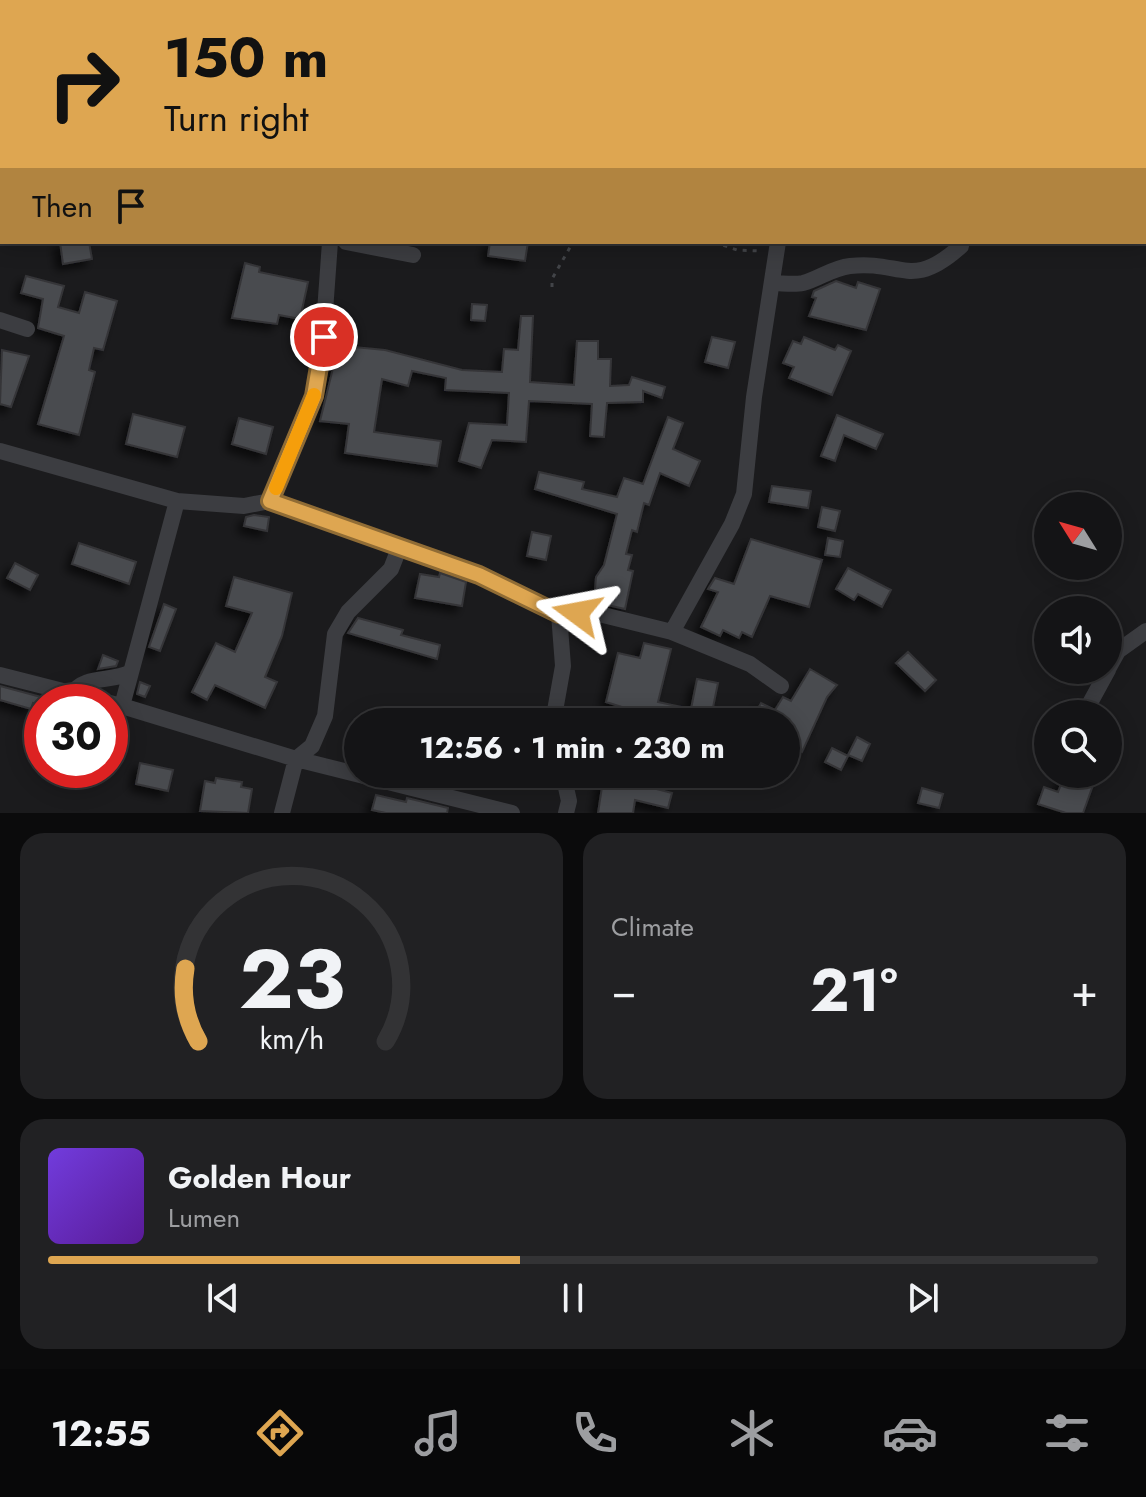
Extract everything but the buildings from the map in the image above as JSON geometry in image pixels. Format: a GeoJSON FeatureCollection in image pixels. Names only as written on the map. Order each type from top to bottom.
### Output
{"type":"FeatureCollection","features":[{"type":"Feature","properties":{"kind":"street"},"geometry":{"type":"LineString","coordinates":[[270,501],[314,396],[321,367],[330,244]]}},
{"type":"Feature","properties":{"kind":"street"},"geometry":{"type":"LineString","coordinates":[[356,244],[413,255]]}},
{"type":"Feature","properties":{"kind":"street"},"geometry":{"type":"LineString","coordinates":[[772,283],[804,282],[824,272],[851,265],[920,272],[945,260],[961,246]]}},
{"type":"Feature","properties":{"kind":"street"},"geometry":{"type":"LineString","coordinates":[[672,632],[732,524],[744,494],[777,247]]}},
{"type":"Feature","properties":{"kind":"street"},"geometry":{"type":"LineString","coordinates":[[0,320],[27,329]]}},
{"type":"Feature","properties":{"kind":"street"},"geometry":{"type":"LineString","coordinates":[[0,451],[177,501],[244,506],[270,501],[479,575],[559,614],[595,613],[672,632],[750,664],[781,686]]}},
{"type":"Feature","properties":{"kind":"street"},"geometry":{"type":"LineString","coordinates":[[124,684],[131,672],[177,501]]}},
{"type":"Feature","properties":{"kind":"street"},"geometry":{"type":"LineString","coordinates":[[282,813],[296,759],[312,746],[325,716],[335,634],[348,612],[391,569],[400,546]]}},
{"type":"Feature","properties":{"kind":"street"},"geometry":{"type":"LineString","coordinates":[[556,708],[563,666],[559,614]]}},
{"type":"Feature","properties":{"kind":"street"},"geometry":{"type":"LineString","coordinates":[[1122,648],[1146,631]]}},
{"type":"Feature","properties":{"kind":"street"},"geometry":{"type":"LineString","coordinates":[[83,684],[119,679],[131,672]]}},
{"type":"Feature","properties":{"kind":"street"},"geometry":{"type":"LineString","coordinates":[[0,675],[34,684]]}},
{"type":"Feature","properties":{"kind":"street"},"geometry":{"type":"LineString","coordinates":[[128,709],[296,759],[512,813]]}},
{"type":"Feature","properties":{"kind":"street"},"geometry":{"type":"LineString","coordinates":[[566,788],[569,801],[566,813]]}},
{"type":"Feature","properties":{"kind":"path"},"geometry":{"type":"LineString","coordinates":[[552,287],[552,279],[572,244]]}},
{"type":"Feature","properties":{"kind":"path"},"geometry":{"type":"LineString","coordinates":[[720,244],[737,250],[777,247]]}},
{"type":"Feature","properties":{"kind":"slow traffic"},"geometry":{"type":"LineString","coordinates":[[276,488],[314,395]]}},
{"type":"Feature","properties":{"kind":"route"},"geometry":{"type":"LineString","coordinates":[[324,337],[314,396],[270,501],[479,575],[559,614],[577,613]]}}]}
